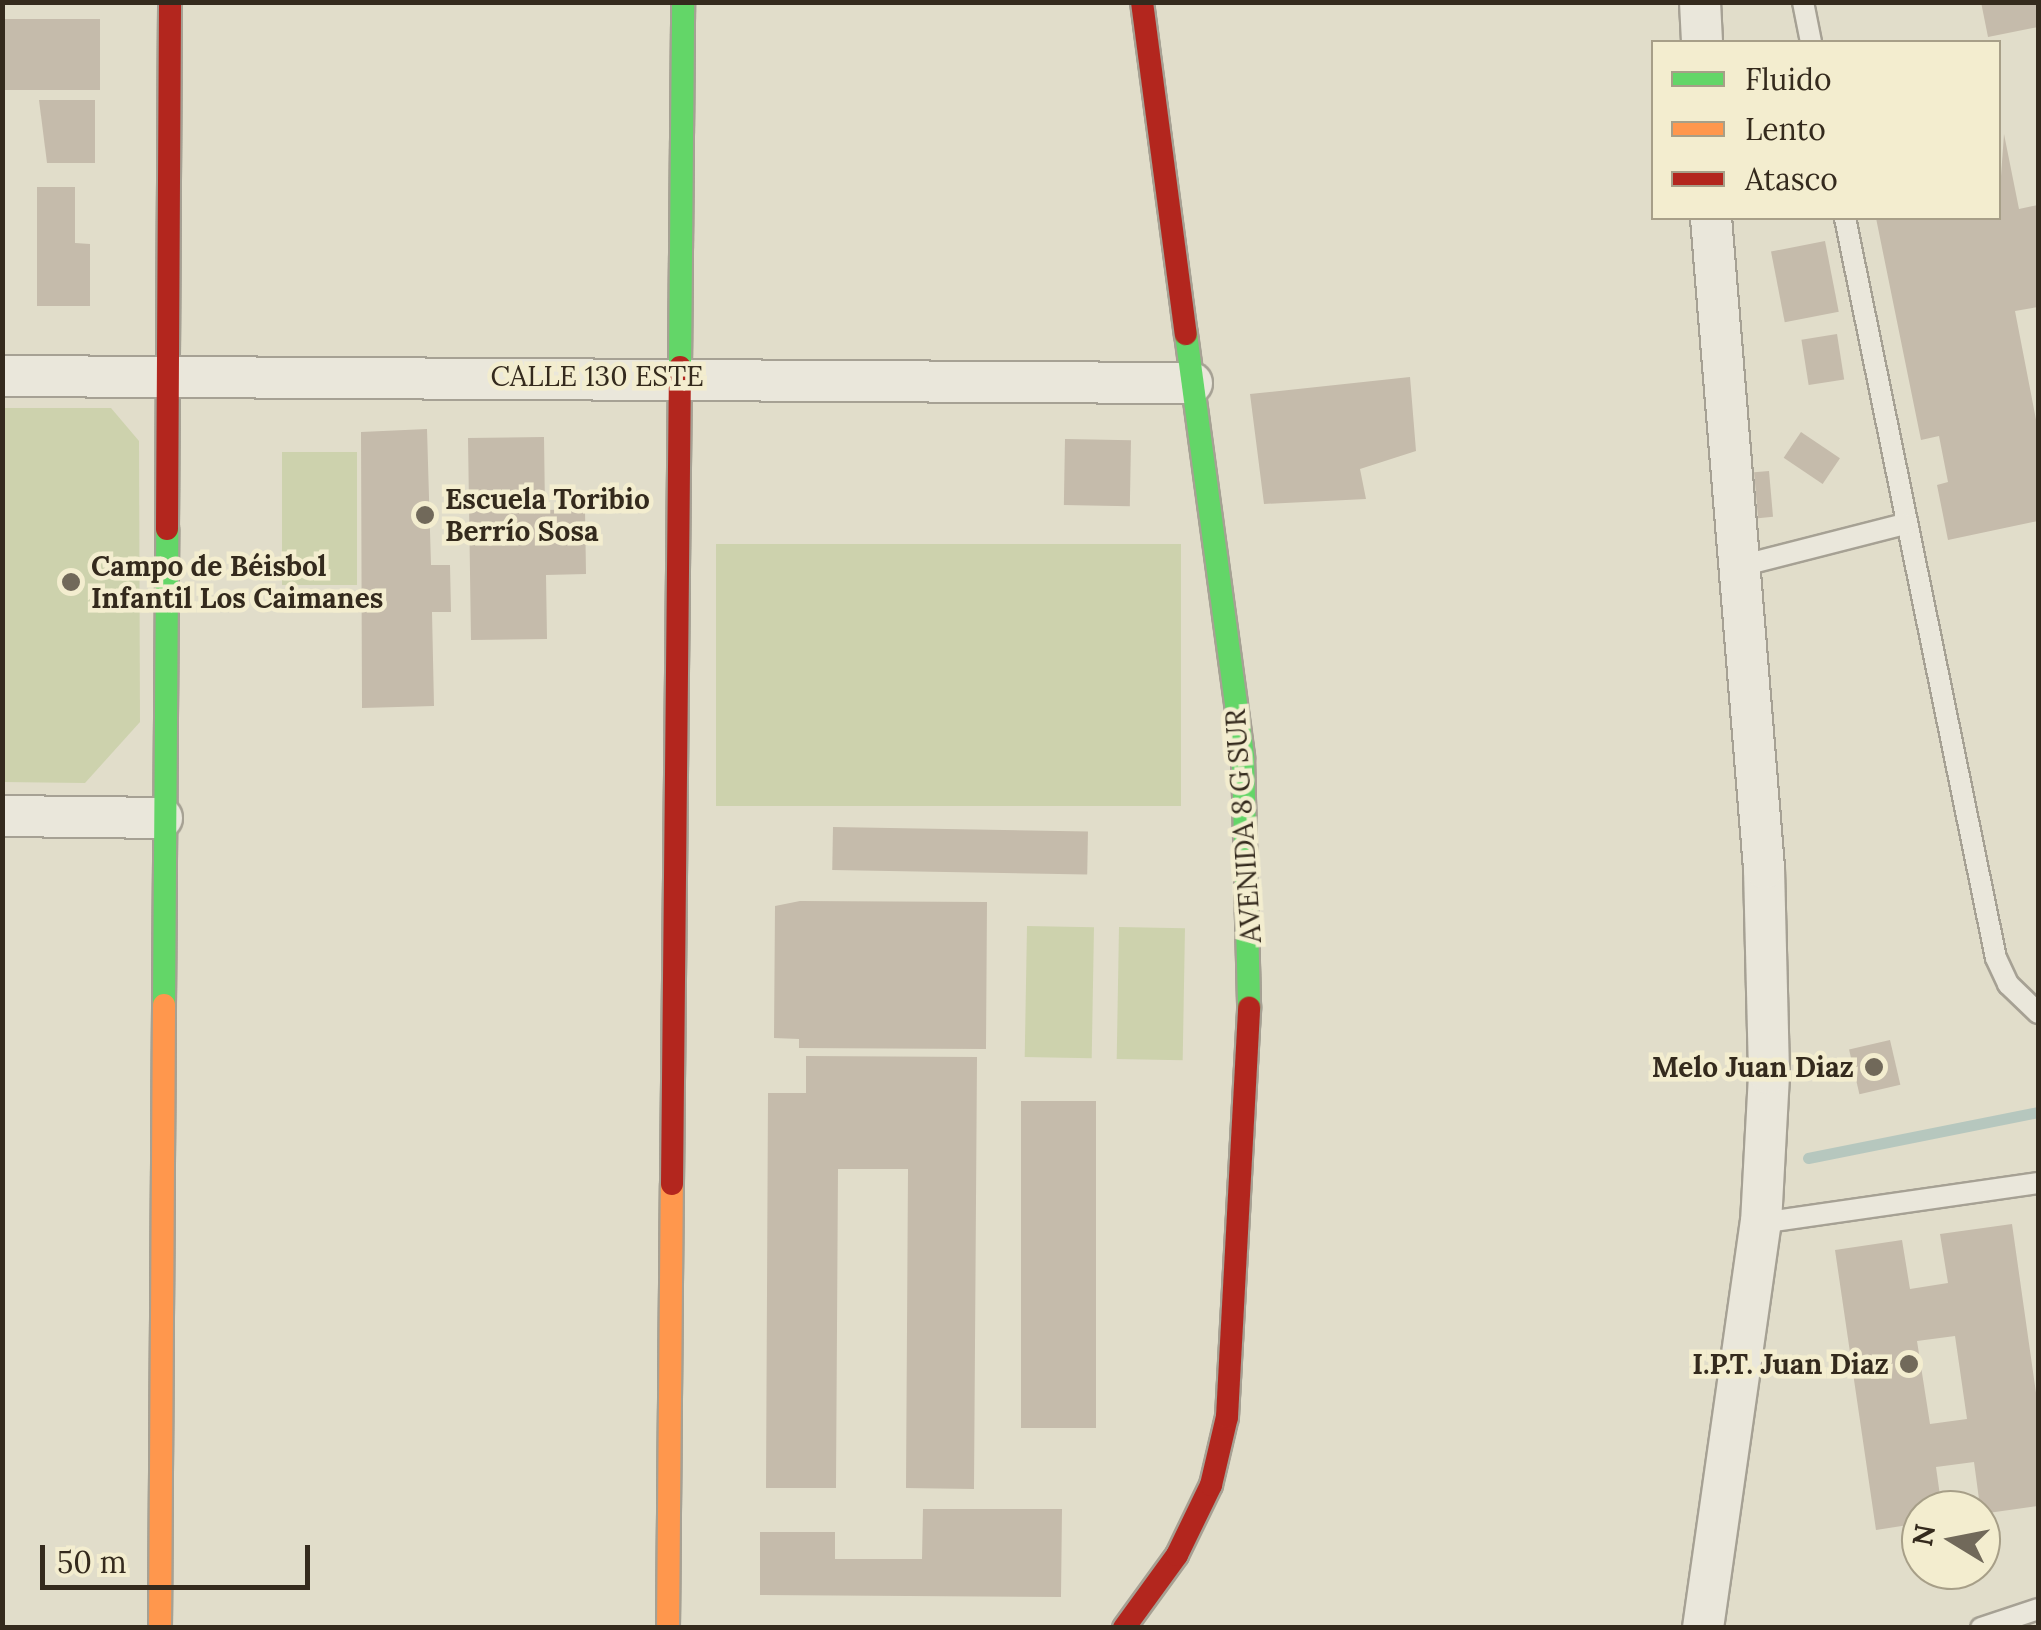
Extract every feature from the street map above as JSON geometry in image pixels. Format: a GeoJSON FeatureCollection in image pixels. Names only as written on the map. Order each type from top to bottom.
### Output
{"type":"FeatureCollection","features":[{"type":"Feature","properties":{"kind":"street"},"geometry":{"type":"LineString","coordinates":[[160,1628],[170,2]]}},
{"type":"Feature","properties":{"kind":"street"},"geometry":{"type":"LineString","coordinates":[[668,1628],[683,2]]}},
{"type":"Feature","properties":{"kind":"street","name":"AVENIDA 8 G SUR"},"geometry":{"type":"LineString","coordinates":[[1124,1628],[1177,1555],[1210,1485],[1227,1417],[1248,1122],[1252,958],[1243,757],[1142,2]]}},
{"type":"Feature","properties":{"kind":"street"},"geometry":{"type":"LineString","coordinates":[[1700,2],[1702,40]]}},
{"type":"Feature","properties":{"kind":"street"},"geometry":{"type":"LineString","coordinates":[[1703,1628],[1761,1222],[1769,1073],[1764,868],[1711,220]]}},
{"type":"Feature","properties":{"kind":"street","name":"CALLE 130 ESTE"},"geometry":{"type":"LineString","coordinates":[[2,376],[680,376],[1192,383]]}},
{"type":"Feature","properties":{"kind":"street"},"geometry":{"type":"LineString","coordinates":[[2,816],[162,818]]}},
{"type":"Feature","properties":{"kind":"lane"},"geometry":{"type":"LineString","coordinates":[[1804,2],[1811,40]]}},
{"type":"Feature","properties":{"kind":"lane"},"geometry":{"type":"LineString","coordinates":[[1846,220],[1904,524],[1996,958],[2008,984],[2038,1013]]}},
{"type":"Feature","properties":{"kind":"lane"},"geometry":{"type":"LineString","coordinates":[[1740,566],[1904,524]]}},
{"type":"Feature","properties":{"kind":"lane"},"geometry":{"type":"LineString","coordinates":[[1761,1222],[2038,1182]]}},
{"type":"Feature","properties":{"kind":"lane"},"geometry":{"type":"LineString","coordinates":[[1981,1628],[2038,1609]]}},
{"type":"Feature","properties":{"kind":"green space","name":"Campo de Béisbol Infantil Los Caimanes"},"geometry":{"type":"Polygon","coordinates":[[[3,408],[111,408],[139,441],[140,722],[85,783],[3,782],[3,408]]]}},
{"type":"Feature","properties":{"kind":"green space"},"geometry":{"type":"Polygon","coordinates":[[[282,452],[357,452],[357,585],[282,585],[282,452]]]}},
{"type":"Feature","properties":{"kind":"green space"},"geometry":{"type":"Polygon","coordinates":[[[716,544],[1181,544],[1181,806],[716,806],[716,544]]]}},
{"type":"Feature","properties":{"kind":"green space"},"geometry":{"type":"Polygon","coordinates":[[[1027,926],[1094,927],[1092,1058],[1025,1057],[1027,926]]]}},
{"type":"Feature","properties":{"kind":"green space"},"geometry":{"type":"Polygon","coordinates":[[[1119,927],[1185,928],[1183,1060],[1117,1059],[1119,927]]]}},
{"type":"Feature","properties":{"kind":"building"},"geometry":{"type":"Polygon","coordinates":[[[1981,2],[2038,2],[2038,27],[1988,37],[1981,2]]]}},
{"type":"Feature","properties":{"kind":"building"},"geometry":{"type":"Polygon","coordinates":[[[2,19],[100,19],[100,90],[2,90],[2,19]]]}},
{"type":"Feature","properties":{"kind":"building"},"geometry":{"type":"Polygon","coordinates":[[[39,100],[95,100],[95,163],[47,163],[39,100]]]}},
{"type":"Feature","properties":{"kind":"building"},"geometry":{"type":"Polygon","coordinates":[[[2004,134],[2019,209],[2038,205],[2038,307],[2015,311],[2038,430],[2038,521],[1948,540],[1937,485],[1948,482],[1939,436],[1921,440],[1876,220],[2001,220],[2004,134]]]}},
{"type":"Feature","properties":{"kind":"building"},"geometry":{"type":"Polygon","coordinates":[[[37,187],[75,187],[75,243],[90,244],[90,306],[37,306],[37,187]]]}},
{"type":"Feature","properties":{"kind":"building"},"geometry":{"type":"Polygon","coordinates":[[[1825,241],[1839,312],[1785,322],[1771,251],[1825,241]]]}},
{"type":"Feature","properties":{"kind":"building"},"geometry":{"type":"Polygon","coordinates":[[[1837,334],[1844,379],[1809,385],[1801,340],[1837,334]]]}},
{"type":"Feature","properties":{"kind":"building"},"geometry":{"type":"Polygon","coordinates":[[[1410,377],[1416,451],[1360,469],[1366,499],[1264,504],[1250,394],[1410,377]]]}},
{"type":"Feature","properties":{"kind":"building"},"geometry":{"type":"Polygon","coordinates":[[[427,429],[431,565],[450,565],[451,612],[432,612],[434,706],[362,708],[361,432],[427,429]]]}},
{"type":"Feature","properties":{"kind":"building"},"geometry":{"type":"Polygon","coordinates":[[[1801,432],[1840,458],[1823,484],[1784,458],[1801,432]]]}},
{"type":"Feature","properties":{"kind":"building"},"geometry":{"type":"Polygon","coordinates":[[[544,437],[545,510],[585,509],[586,574],[546,575],[547,639],[471,640],[468,438],[544,437]]]}},
{"type":"Feature","properties":{"kind":"building"},"geometry":{"type":"Polygon","coordinates":[[[1065,439],[1131,440],[1130,506],[1064,505],[1065,439]]]}},
{"type":"Feature","properties":{"kind":"building"},"geometry":{"type":"Polygon","coordinates":[[[1769,471],[1773,517],[1758,518],[1754,472],[1769,471]]]}},
{"type":"Feature","properties":{"kind":"building"},"geometry":{"type":"Polygon","coordinates":[[[833,827],[1088,831],[1087,874],[832,870],[833,827]]]}},
{"type":"Feature","properties":{"kind":"building"},"geometry":{"type":"Polygon","coordinates":[[[800,901],[987,902],[986,1049],[799,1048],[799,1039],[774,1038],[775,906],[800,901]]]}},
{"type":"Feature","properties":{"kind":"building","name":"Melo Juan Diaz"},"geometry":{"type":"Polygon","coordinates":[[[1890,1040],[1900,1085],[1859,1094],[1849,1049],[1890,1040]]]}},
{"type":"Feature","properties":{"kind":"building"},"geometry":{"type":"Polygon","coordinates":[[[806,1056],[977,1057],[974,1489],[906,1488],[908,1169],[838,1169],[836,1488],[766,1488],[768,1093],[806,1093],[806,1056]]]}},
{"type":"Feature","properties":{"kind":"building"},"geometry":{"type":"Polygon","coordinates":[[[1021,1101],[1096,1101],[1096,1428],[1021,1428],[1021,1101]]]}},
{"type":"Feature","properties":{"kind":"building"},"geometry":{"type":"Polygon","coordinates":[[[2012,1224],[2038,1407],[2038,1506],[2001,1511],[2001,1490],[1978,1490],[1974,1462],[1936,1467],[1939,1490],[1901,1490],[1901,1526],[1876,1530],[1835,1250],[1902,1240],[1910,1289],[1948,1283],[1940,1234],[2012,1224]],[[1955,1336],[1917,1341],[1930,1424],[1967,1419],[1955,1336]]]}},
{"type":"Feature","properties":{"kind":"building"},"geometry":{"type":"Polygon","coordinates":[[[923,1509],[1062,1509],[1061,1597],[760,1595],[760,1532],[835,1532],[835,1559],[922,1559],[923,1509]]]}},
{"type":"Feature","properties":{"kind":"waterway"},"geometry":{"type":"LineString","coordinates":[[1808,1158],[2038,1112]]}},
{"type":"Feature","properties":{"kind":"traffic: fast"},"geometry":{"type":"LineString","coordinates":[[680,367],[683,2]]}},
{"type":"Feature","properties":{"kind":"traffic: fast"},"geometry":{"type":"LineString","coordinates":[[1186,334],[1243,757],[1249,1008]]}},
{"type":"Feature","properties":{"kind":"traffic: fast"},"geometry":{"type":"LineString","coordinates":[[164,1005],[167,529]]}},
{"type":"Feature","properties":{"kind":"traffic: slow"},"geometry":{"type":"LineString","coordinates":[[160,1628],[164,1005]]}},
{"type":"Feature","properties":{"kind":"traffic: slow"},"geometry":{"type":"LineString","coordinates":[[668,1628],[672,1184]]}},
{"type":"Feature","properties":{"kind":"traffic: jam"},"geometry":{"type":"LineString","coordinates":[[167,529],[170,2]]}},
{"type":"Feature","properties":{"kind":"traffic: jam"},"geometry":{"type":"LineString","coordinates":[[1142,2],[1186,334]]}},
{"type":"Feature","properties":{"kind":"traffic: jam"},"geometry":{"type":"LineString","coordinates":[[672,1184],[680,367]]}},
{"type":"Feature","properties":{"kind":"traffic: jam"},"geometry":{"type":"LineString","coordinates":[[1124,1628],[1177,1555],[1211,1485],[1227,1417],[1249,1008]]}},
{"type":"Feature","properties":{"kind":"place","name":"Escuela Toribio Berrío Sosa"},"geometry":{"type":"Point","coordinates":[425,515]}},
{"type":"Feature","properties":{"kind":"place","name":"Campo de Béisbol Infantil Los Caimanes"},"geometry":{"type":"Point","coordinates":[71,582]}},
{"type":"Feature","properties":{"kind":"place","name":"Melo Juan Diaz"},"geometry":{"type":"Point","coordinates":[1874,1067]}},
{"type":"Feature","properties":{"kind":"place","name":"I.P.T. Juan Diaz"},"geometry":{"type":"Point","coordinates":[1909,1364]}}]}
